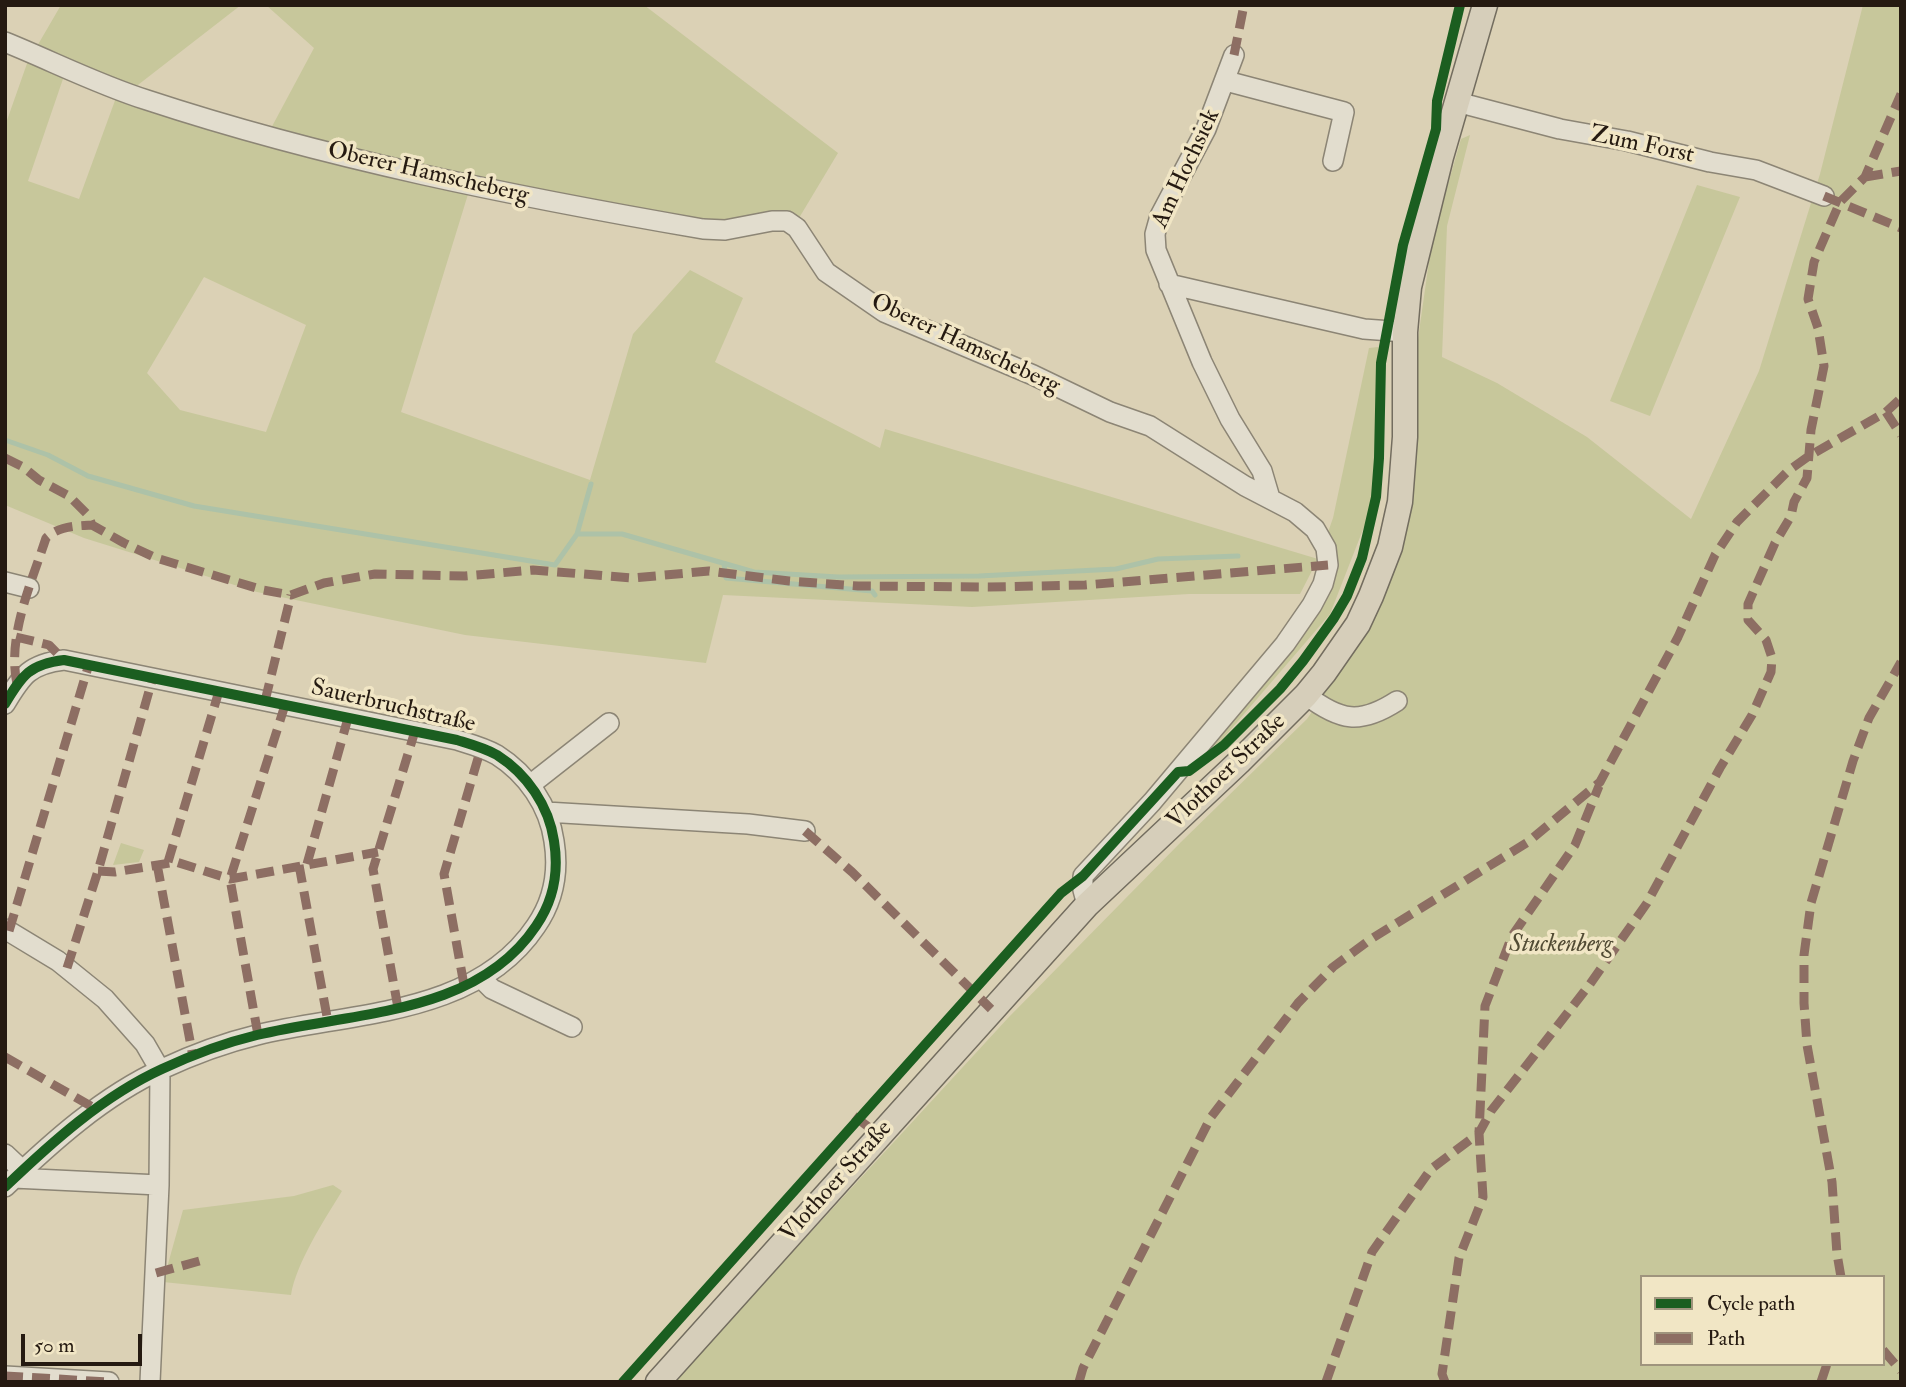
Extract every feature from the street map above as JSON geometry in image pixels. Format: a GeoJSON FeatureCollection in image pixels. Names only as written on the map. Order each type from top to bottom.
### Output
{"type":"FeatureCollection","features":[{"type":"Feature","properties":{"kind":"main road","name":"Vlothoer Straße"},"geometry":{"type":"LineString","coordinates":[[658,1382],[1087,905],[1306,695],[1358,624],[1390,547],[1400,502],[1405,437],[1405,332],[1409,287],[1422,229],[1485,5]]}},
{"type":"Feature","properties":{"kind":"street","name":"Oberer Hamscheberg"},"geometry":{"type":"LineString","coordinates":[[5,42],[144,99],[265,136],[526,197],[703,229],[725,230],[772,220],[787,221],[797,228],[826,272],[884,313],[1032,375],[1110,412],[1150,426],[1245,486],[1295,512],[1315,529],[1326,548],[1328,565],[1323,584],[1312,605],[1285,644],[1152,802],[1083,876],[1087,905]]}},
{"type":"Feature","properties":{"kind":"street","name":"Am Hochsiek"},"geometry":{"type":"LineString","coordinates":[[1234,55],[1206,130],[1160,216],[1155,234],[1156,250],[1202,362],[1230,419],[1262,471],[1270,498]]}},
{"type":"Feature","properties":{"kind":"street"},"geometry":{"type":"LineString","coordinates":[[1226,80],[1344,112],[1333,161]]}},
{"type":"Feature","properties":{"kind":"street","name":"Zum Forst"},"geometry":{"type":"LineString","coordinates":[[1457,102],[1560,129],[1756,170],[1824,196]]}},
{"type":"Feature","properties":{"kind":"street"},"geometry":{"type":"LineString","coordinates":[[1169,284],[1364,329],[1405,332]]}},
{"type":"Feature","properties":{"kind":"street"},"geometry":{"type":"LineString","coordinates":[[5,582],[29,588]]}},
{"type":"Feature","properties":{"kind":"street","name":"Sauerbruchstraße"},"geometry":{"type":"LineString","coordinates":[[5,704],[27,672],[45,662],[64,660],[457,740],[496,755],[530,785],[546,812],[554,837],[557,866],[545,913],[524,944],[501,965],[481,978],[436,998],[258,1035],[219,1046],[160,1070],[96,1109],[14,1178]]}},
{"type":"Feature","properties":{"kind":"street"},"geometry":{"type":"LineString","coordinates":[[1306,695],[1330,712],[1346,717],[1371,716],[1397,701]]}},
{"type":"Feature","properties":{"kind":"street"},"geometry":{"type":"LineString","coordinates":[[530,785],[609,723]]}},
{"type":"Feature","properties":{"kind":"street"},"geometry":{"type":"LineString","coordinates":[[546,812],[748,824],[805,831]]}},
{"type":"Feature","properties":{"kind":"street"},"geometry":{"type":"LineString","coordinates":[[5,929],[58,961],[105,999],[145,1044],[160,1070],[159,1185],[150,1382]]}},
{"type":"Feature","properties":{"kind":"street"},"geometry":{"type":"LineString","coordinates":[[481,978],[492,989],[572,1027]]}},
{"type":"Feature","properties":{"kind":"street"},"geometry":{"type":"LineString","coordinates":[[5,1154],[14,1178],[159,1185]]}},
{"type":"Feature","properties":{"kind":"street"},"geometry":{"type":"LineString","coordinates":[[5,1376],[109,1382]]}},
{"type":"Feature","properties":{"kind":"green space"},"geometry":{"type":"Polygon","coordinates":[[[61,5],[241,5],[134,88],[36,48],[61,5]]]}},
{"type":"Feature","properties":{"kind":"green space"},"geometry":{"type":"Polygon","coordinates":[[[266,5],[644,5],[838,153],[799,218],[787,211],[737,224],[540,193],[269,132],[314,48],[266,5]]]}},
{"type":"Feature","properties":{"kind":"green space","name":"Stuckenberg"},"geometry":{"type":"Polygon","coordinates":[[[1863,5],[1901,5],[1901,1382],[673,1382],[1008,1018],[1181,842],[1307,719],[1354,651],[1396,562],[1410,500],[1418,427],[1418,339],[1432,240],[1461,139],[1470,135],[1447,226],[1442,357],[1497,383],[1587,437],[1691,519],[1759,371],[1820,174],[1863,5]]]}},
{"type":"Feature","properties":{"kind":"green space"},"geometry":{"type":"Polygon","coordinates":[[[30,55],[65,73],[28,181],[79,199],[117,95],[469,191],[401,412],[590,480],[633,334],[690,270],[743,298],[715,362],[880,448],[885,429],[1318,559],[1300,594],[1189,594],[972,607],[723,595],[706,663],[465,635],[257,592],[84,538],[5,505],[5,126],[30,55]],[[204,277],[147,373],[180,410],[266,432],[306,325],[204,277]]]}},
{"type":"Feature","properties":{"kind":"green space"},"geometry":{"type":"Polygon","coordinates":[[[1697,185],[1740,197],[1650,416],[1610,401],[1697,185]]]}},
{"type":"Feature","properties":{"kind":"green space"},"geometry":{"type":"Polygon","coordinates":[[[1378,347],[1377,445],[1371,509],[1330,614],[1220,742],[1197,755],[1317,611],[1327,535],[1333,518],[1369,348],[1378,347]]]}},
{"type":"Feature","properties":{"kind":"green space"},"geometry":{"type":"Polygon","coordinates":[[[121,843],[144,850],[139,862],[113,865],[121,843]]]}},
{"type":"Feature","properties":{"kind":"green space"},"geometry":{"type":"Polygon","coordinates":[[[333,1185],[342,1191],[305,1255],[291,1295],[163,1282],[183,1210],[294,1196],[333,1185]]]}},
{"type":"Feature","properties":{"kind":"waterway"},"geometry":{"type":"LineString","coordinates":[[5,440],[48,455],[88,476],[194,506],[555,565],[577,534],[622,534],[754,572],[838,577],[979,576],[1116,569],[1158,559],[1238,556]]}},
{"type":"Feature","properties":{"kind":"waterway"},"geometry":{"type":"LineString","coordinates":[[577,534],[591,484]]}},
{"type":"Feature","properties":{"kind":"waterway"},"geometry":{"type":"LineString","coordinates":[[724,564],[726,578],[872,591],[875,595]]}},
{"type":"Feature","properties":{"kind":"marked path"},"geometry":{"type":"LineString","coordinates":[[1234,55],[1244,5]]}},
{"type":"Feature","properties":{"kind":"marked path"},"geometry":{"type":"LineString","coordinates":[[1326,1382],[1372,1252],[1431,1169],[1479,1133],[1491,1111],[1590,984],[1647,903],[1752,715],[1771,672],[1772,658],[1766,640],[1748,620],[1748,604],[1807,478],[1811,430],[1824,366],[1818,328],[1808,299],[1814,262],[1840,202],[1865,177],[1901,94]]}},
{"type":"Feature","properties":{"kind":"marked path"},"geometry":{"type":"LineString","coordinates":[[1865,177],[1901,171]]}},
{"type":"Feature","properties":{"kind":"marked path"},"geometry":{"type":"LineString","coordinates":[[1824,196],[1901,228]]}},
{"type":"Feature","properties":{"kind":"marked path"},"geometry":{"type":"LineString","coordinates":[[1079,1382],[1083,1368],[1211,1117],[1298,1003],[1333,967],[1371,939],[1528,842],[1600,782],[1678,637],[1715,555],[1737,522],[1788,471],[1886,412],[1901,398]]}},
{"type":"Feature","properties":{"kind":"marked path"},"geometry":{"type":"LineString","coordinates":[[1886,412],[1901,435]]}},
{"type":"Feature","properties":{"kind":"marked path"},"geometry":{"type":"LineString","coordinates":[[5,458],[69,496],[88,515],[92,525],[124,543],[156,558],[263,590],[291,595],[324,583],[375,574],[465,576],[533,570],[633,578],[709,571],[858,586],[988,587],[1085,585],[1328,565]]}},
{"type":"Feature","properties":{"kind":"marked path"},"geometry":{"type":"LineString","coordinates":[[17,684],[15,647],[18,629],[46,538],[62,529],[92,525]]}},
{"type":"Feature","properties":{"kind":"marked path"},"geometry":{"type":"LineString","coordinates":[[265,701],[291,595]]}},
{"type":"Feature","properties":{"kind":"marked path"},"geometry":{"type":"LineString","coordinates":[[16,637],[49,645],[64,660]]}},
{"type":"Feature","properties":{"kind":"marked path"},"geometry":{"type":"LineString","coordinates":[[1841,1275],[1832,1182],[1807,1045],[1804,955],[1811,903],[1853,761],[1869,718],[1901,662]]}},
{"type":"Feature","properties":{"kind":"marked path"},"geometry":{"type":"LineString","coordinates":[[9,931],[89,664]]}},
{"type":"Feature","properties":{"kind":"marked path"},"geometry":{"type":"LineString","coordinates":[[67,968],[98,871],[153,677]]}},
{"type":"Feature","properties":{"kind":"marked path"},"geometry":{"type":"LineString","coordinates":[[168,862],[219,691]]}},
{"type":"Feature","properties":{"kind":"marked path"},"geometry":{"type":"LineString","coordinates":[[258,1035],[230,879],[285,705]]}},
{"type":"Feature","properties":{"kind":"marked path"},"geometry":{"type":"LineString","coordinates":[[307,864],[348,718]]}},
{"type":"Feature","properties":{"kind":"marked path"},"geometry":{"type":"LineString","coordinates":[[398,1008],[373,869],[415,731]]}},
{"type":"Feature","properties":{"kind":"marked path"},"geometry":{"type":"LineString","coordinates":[[464,985],[444,874],[481,748]]}},
{"type":"Feature","properties":{"kind":"marked path"},"geometry":{"type":"LineString","coordinates":[[1445,1382],[1442,1374],[1459,1258],[1483,1197],[1479,1133],[1485,1006],[1512,936],[1575,845],[1599,786]]}},
{"type":"Feature","properties":{"kind":"marked path"},"geometry":{"type":"LineString","coordinates":[[805,831],[852,872],[991,1009]]}},
{"type":"Feature","properties":{"kind":"marked path"},"geometry":{"type":"LineString","coordinates":[[98,871],[115,872],[176,862],[230,879],[378,852]]}},
{"type":"Feature","properties":{"kind":"marked path"},"geometry":{"type":"LineString","coordinates":[[157,864],[193,1057]]}},
{"type":"Feature","properties":{"kind":"marked path"},"geometry":{"type":"LineString","coordinates":[[299,865],[328,1022]]}},
{"type":"Feature","properties":{"kind":"marked path"},"geometry":{"type":"LineString","coordinates":[[5,1057],[96,1109]]}},
{"type":"Feature","properties":{"kind":"marked path"},"geometry":{"type":"LineString","coordinates":[[854,1116],[879,1135]]}},
{"type":"Feature","properties":{"kind":"marked path"},"geometry":{"type":"LineString","coordinates":[[156,1273],[203,1260]]}},
{"type":"Feature","properties":{"kind":"marked path"},"geometry":{"type":"LineString","coordinates":[[1885,1352],[1901,1371]]}},
{"type":"Feature","properties":{"kind":"marked path"},"geometry":{"type":"LineString","coordinates":[[1821,1382],[1826,1366]]}},
{"type":"Feature","properties":{"kind":"marked path"},"geometry":{"type":"LineString","coordinates":[[5,1376],[109,1382]]}},
{"type":"Feature","properties":{"kind":"cycle path"},"geometry":{"type":"LineString","coordinates":[[623,1382],[1061,893],[1083,876],[1178,772],[1189,771],[1224,745],[1280,689],[1334,618],[1347,596],[1362,558],[1376,497],[1381,363],[1403,245],[1436,129],[1437,101],[1460,5]]}},
{"type":"Feature","properties":{"kind":"cycle path"},"geometry":{"type":"LineString","coordinates":[[5,704],[28,673],[43,664],[64,660],[457,740],[497,755],[527,781],[547,815],[554,841],[556,864],[551,896],[536,926],[511,956],[480,978],[446,994],[409,1006],[257,1035],[173,1064],[140,1080],[99,1106],[5,1187]]}}]}
